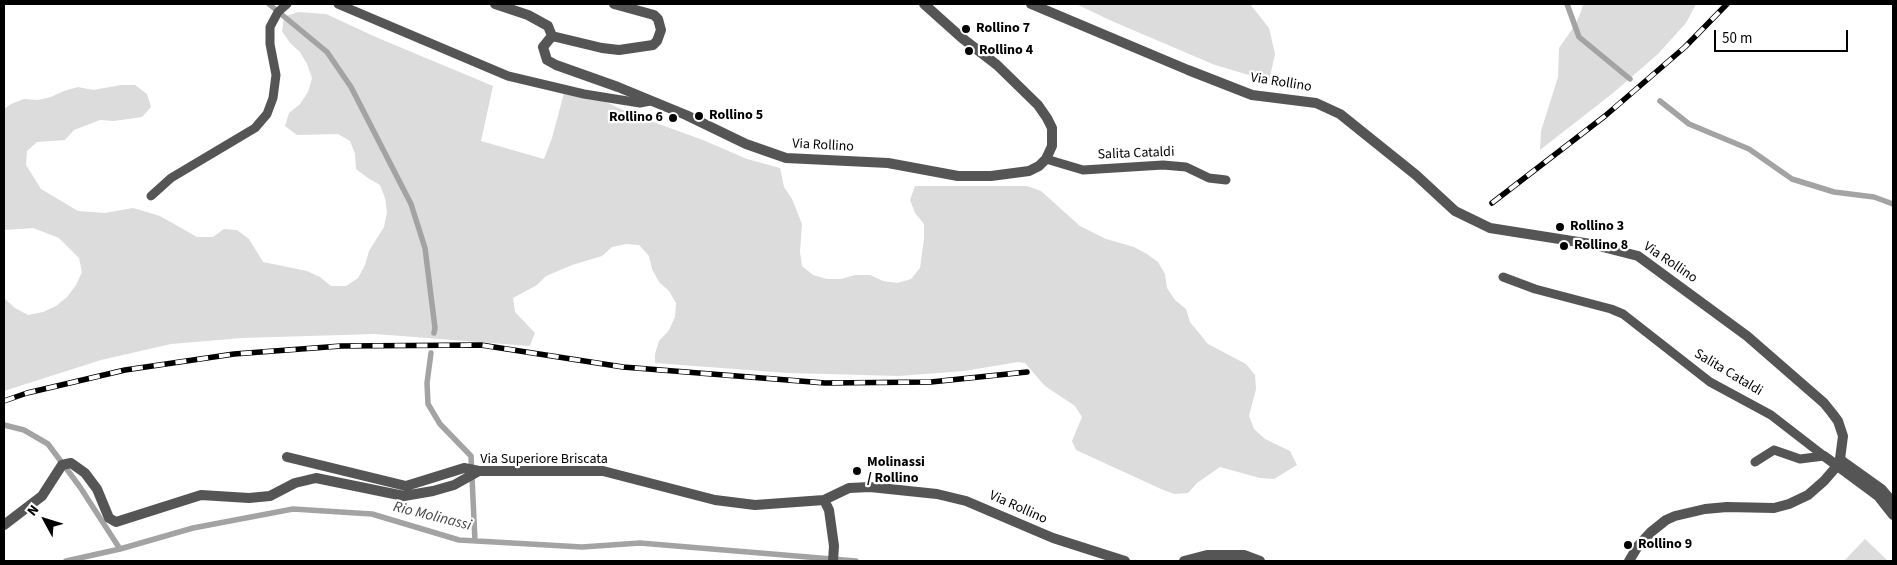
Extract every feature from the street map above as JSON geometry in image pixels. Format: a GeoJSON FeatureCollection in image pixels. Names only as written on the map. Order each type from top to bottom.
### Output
{"type":"FeatureCollection","features":[{"type":"Feature","properties":{"kind":"street"},"geometry":{"type":"LineString","coordinates":[[496,4],[528,15],[548,26],[552,36],[602,48],[619,50],[653,45],[657,41],[661,30],[660,24],[654,15],[614,4]]}},
{"type":"Feature","properties":{"kind":"street"},"geometry":{"type":"LineString","coordinates":[[924,4],[962,38],[997,65],[1038,105],[1052,128],[1052,146],[1046,159]]}},
{"type":"Feature","properties":{"kind":"street","name":"Via Rollino"},"geometry":{"type":"LineString","coordinates":[[1031,4],[1252,95],[1316,103],[1340,114],[1408,169],[1454,211],[1490,228],[1591,244],[1638,256],[1747,336],[1824,404],[1838,421],[1841,429],[1843,444],[1839,462]]}},
{"type":"Feature","properties":{"kind":"street","name":"Via Rollino"},"geometry":{"type":"LineString","coordinates":[[552,36],[544,47],[548,60],[556,66],[618,87],[686,115],[746,144],[786,158],[888,163],[958,176],[983,176],[1030,171],[1046,159]]}},
{"type":"Feature","properties":{"kind":"street","name":"Salita Cataldi"},"geometry":{"type":"LineString","coordinates":[[1824,456],[1839,462],[1878,496],[1893,515]]}},
{"type":"Feature","properties":{"kind":"street"},"geometry":{"type":"LineString","coordinates":[[287,458],[406,486],[464,468],[479,471]]}},
{"type":"Feature","properties":{"kind":"street"},"geometry":{"type":"LineString","coordinates":[[1629,561],[1644,539],[1666,520],[1685,513],[1705,509],[1727,507],[1760,509],[1789,504],[1808,495],[1824,481],[1839,462]]}},
{"type":"Feature","properties":{"kind":"street","name":"Via Superiore Briscata"},"geometry":{"type":"LineString","coordinates":[[4,525],[42,496],[62,466],[72,463],[86,473],[97,489],[109,518],[116,522],[201,495],[249,498],[270,496],[295,483],[316,478],[404,496],[454,485],[479,471],[602,471],[715,500],[755,505],[824,500]]}},
{"type":"Feature","properties":{"kind":"street","name":"Via Rollino"},"geometry":{"type":"LineString","coordinates":[[824,500],[849,488],[857,487],[937,494],[966,501],[1052,538],[1125,561]]}},
{"type":"Feature","properties":{"kind":"street"},"geometry":{"type":"LineString","coordinates":[[824,500],[829,510],[834,546],[833,561]]}},
{"type":"Feature","properties":{"kind":"street"},"geometry":{"type":"LineString","coordinates":[[1184,561],[1207,555],[1244,554],[1260,561]]}},
{"type":"Feature","properties":{"kind":"lane"},"geometry":{"type":"LineString","coordinates":[[151,196],[170,178],[255,128],[267,114],[273,98],[276,75],[270,44],[270,27],[278,12],[287,4]]}},
{"type":"Feature","properties":{"kind":"lane"},"geometry":{"type":"LineString","coordinates":[[338,4],[508,76],[584,94],[640,103],[650,101]]}},
{"type":"Feature","properties":{"kind":"lane"},"geometry":{"type":"LineString","coordinates":[[358,4],[364,14]]}},
{"type":"Feature","properties":{"kind":"lane","name":"Salita Cataldi"},"geometry":{"type":"LineString","coordinates":[[1046,159],[1083,170],[1162,165],[1186,167],[1209,178],[1226,180]]}},
{"type":"Feature","properties":{"kind":"lane","name":"Salita Cataldi"},"geometry":{"type":"LineString","coordinates":[[1503,277],[1535,289],[1611,309],[1623,314],[1710,382],[1771,415],[1824,456]]}},
{"type":"Feature","properties":{"kind":"lane"},"geometry":{"type":"LineString","coordinates":[[1755,462],[1774,450],[1800,459],[1824,456]]}},
{"type":"Feature","properties":{"kind":"lane"},"geometry":{"type":"LineString","coordinates":[[1839,462],[1882,489],[1893,502]]}},
{"type":"Feature","properties":{"kind":"shaded area"},"geometry":{"type":"Polygon","coordinates":[[[1076,4],[1250,4],[1269,28],[1275,54],[1269,81],[1215,65],[1076,4]]]}},
{"type":"Feature","properties":{"kind":"shaded area"},"geometry":{"type":"Polygon","coordinates":[[[1583,4],[1696,4],[1686,23],[1658,54],[1613,93],[1540,150],[1541,131],[1558,77],[1559,48],[1575,25],[1583,4]]]}},
{"type":"Feature","properties":{"kind":"shaded area"},"geometry":{"type":"Polygon","coordinates":[[[298,12],[326,14],[493,86],[481,141],[544,159],[552,138],[564,93],[577,88],[631,114],[703,140],[747,159],[780,168],[784,187],[792,199],[802,224],[800,252],[802,266],[813,275],[827,279],[870,275],[883,281],[897,283],[911,279],[920,268],[924,239],[924,224],[915,213],[910,200],[915,186],[1027,186],[1041,191],[1080,226],[1106,239],[1134,247],[1158,262],[1165,274],[1167,288],[1175,300],[1186,309],[1190,322],[1208,344],[1246,364],[1255,375],[1256,389],[1249,416],[1254,429],[1265,439],[1290,451],[1297,465],[1274,479],[1260,478],[1220,467],[1197,483],[1188,493],[1174,494],[1076,450],[1072,441],[1082,417],[1075,406],[1045,386],[1025,363],[1018,362],[964,371],[899,376],[788,373],[655,363],[655,354],[659,341],[669,330],[675,317],[676,303],[669,291],[659,282],[652,269],[649,256],[639,245],[626,244],[612,247],[602,256],[572,265],[546,276],[537,285],[513,298],[515,312],[535,333],[530,346],[375,334],[242,338],[171,344],[101,360],[4,391],[4,298],[15,308],[28,315],[43,312],[56,306],[67,297],[76,285],[82,272],[79,258],[59,238],[33,228],[4,230],[4,109],[24,99],[38,100],[78,87],[93,90],[121,85],[135,85],[147,94],[151,107],[142,117],[114,121],[100,120],[74,130],[65,140],[37,142],[27,151],[26,165],[41,189],[78,211],[105,213],[133,208],[160,216],[197,237],[213,237],[224,229],[237,230],[249,239],[263,262],[307,271],[320,277],[331,286],[346,286],[358,278],[365,265],[369,251],[384,227],[387,212],[385,198],[380,185],[356,169],[355,154],[350,141],[338,134],[297,135],[285,126],[289,113],[300,104],[308,92],[312,78],[300,52],[290,43],[282,31],[284,17],[298,12]]]}},
{"type":"Feature","properties":{"kind":"shaded area"},"geometry":{"type":"Polygon","coordinates":[[[1865,539],[1888,561],[1844,561],[1865,539]]]}},
{"type":"Feature","properties":{"kind":"waterway"},"geometry":{"type":"LineString","coordinates":[[269,4],[327,52],[351,87],[411,204],[425,248],[435,328],[434,333]]}},
{"type":"Feature","properties":{"kind":"waterway"},"geometry":{"type":"LineString","coordinates":[[1567,4],[1579,37],[1630,79]]}},
{"type":"Feature","properties":{"kind":"waterway"},"geometry":{"type":"LineString","coordinates":[[1660,101],[1689,124],[1749,149],[1792,179],[1834,192],[1874,197],[1893,204]]}},
{"type":"Feature","properties":{"kind":"waterway"},"geometry":{"type":"LineString","coordinates":[[431,353],[427,383],[428,404],[440,424],[471,456],[475,541]]}},
{"type":"Feature","properties":{"kind":"waterway"},"geometry":{"type":"LineString","coordinates":[[4,425],[24,430],[48,444],[80,487],[120,549]]}},
{"type":"Feature","properties":{"kind":"waterway","name":"Rio Molinassi"},"geometry":{"type":"LineString","coordinates":[[66,561],[120,549],[193,528],[293,509],[372,514],[459,540],[582,547],[640,543],[856,561]]}},
{"type":"Feature","properties":{"kind":"railway"},"geometry":{"type":"LineString","coordinates":[[1492,203],[1605,116],[1685,47],[1727,4]]}},
{"type":"Feature","properties":{"kind":"railway"},"geometry":{"type":"LineString","coordinates":[[4,401],[27,393],[125,370],[234,354],[341,346],[481,345],[623,367],[825,383],[931,382],[1027,372]]}},
{"type":"Feature","properties":{"kind":"place","name":"Rollino 7"},"geometry":{"type":"Point","coordinates":[966,29]}},
{"type":"Feature","properties":{"kind":"place","name":"Rollino 4"},"geometry":{"type":"Point","coordinates":[969,51]}},
{"type":"Feature","properties":{"kind":"place","name":"Rollino 5"},"geometry":{"type":"Point","coordinates":[699,116]}},
{"type":"Feature","properties":{"kind":"place","name":"Rollino 6"},"geometry":{"type":"Point","coordinates":[673,118]}},
{"type":"Feature","properties":{"kind":"place","name":"Rollino 3"},"geometry":{"type":"Point","coordinates":[1560,227]}},
{"type":"Feature","properties":{"kind":"place","name":"Rollino 8"},"geometry":{"type":"Point","coordinates":[1564,246]}},
{"type":"Feature","properties":{"kind":"place","name":"Molinassi / Rollino"},"geometry":{"type":"Point","coordinates":[857,471]}},
{"type":"Feature","properties":{"kind":"place","name":"Rollino 9"},"geometry":{"type":"Point","coordinates":[1628,545]}}]}
